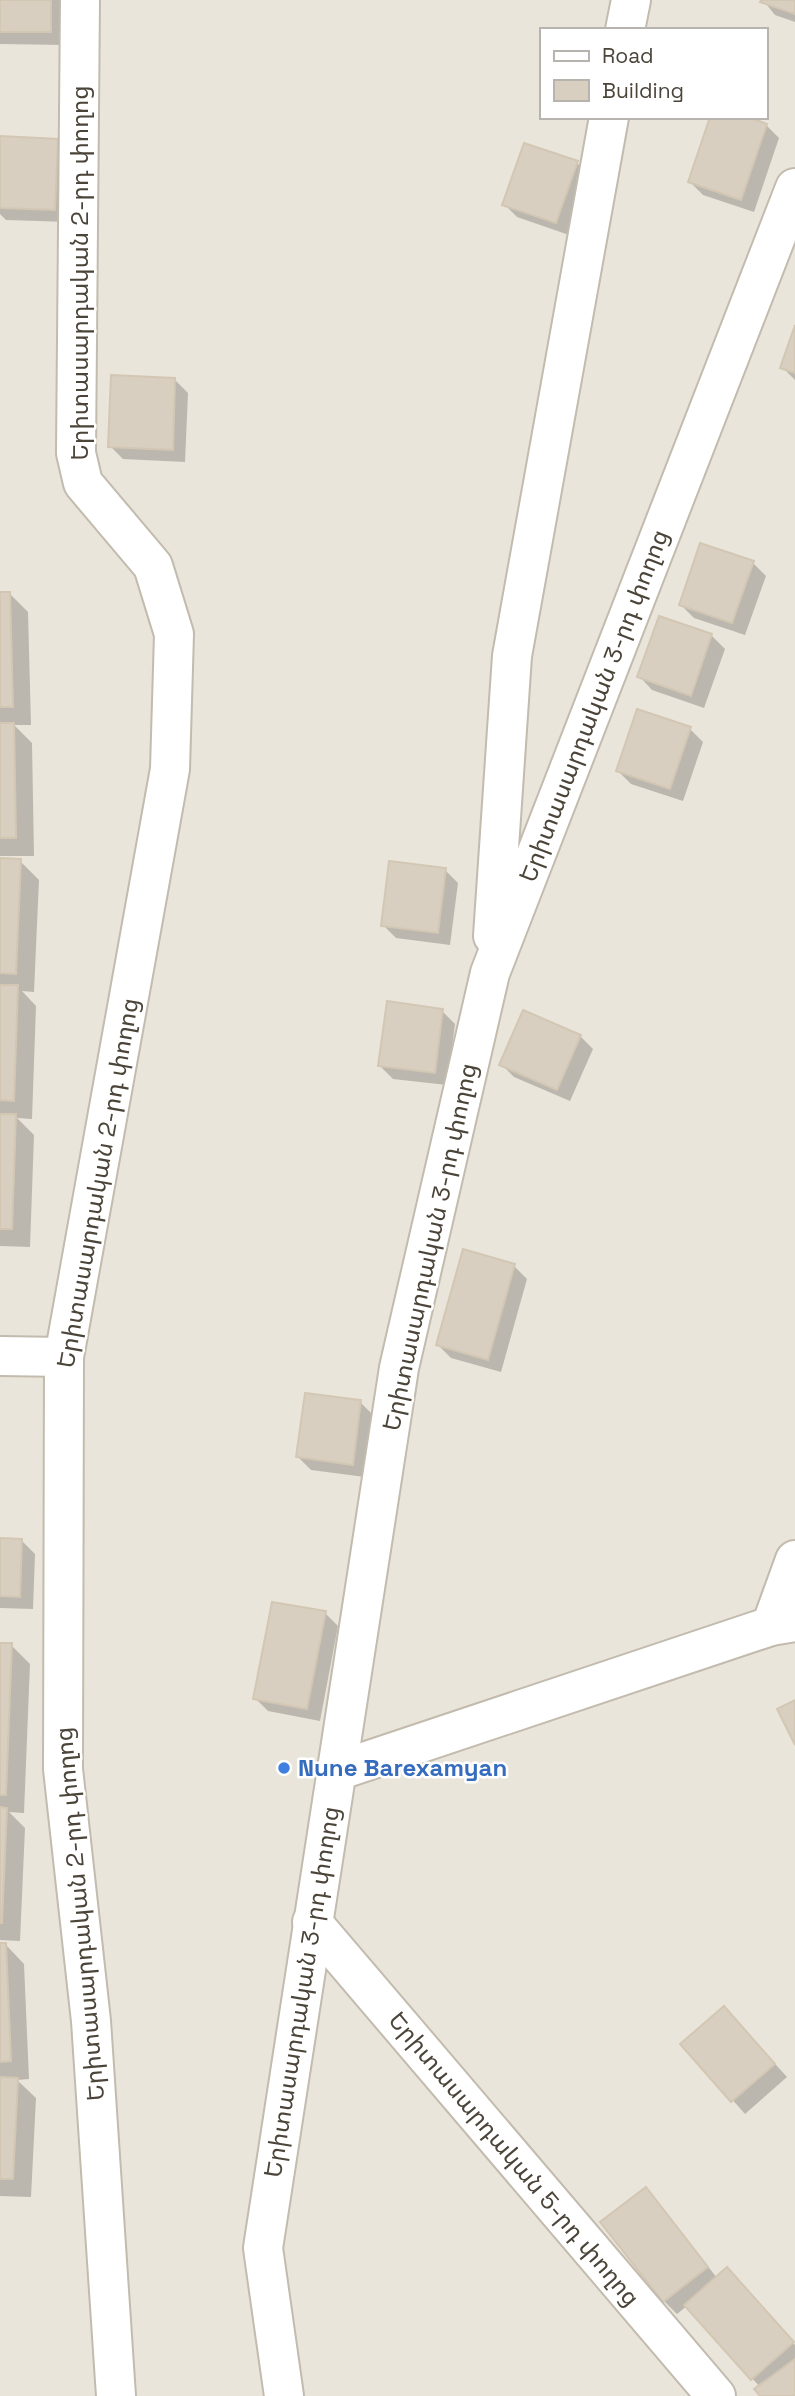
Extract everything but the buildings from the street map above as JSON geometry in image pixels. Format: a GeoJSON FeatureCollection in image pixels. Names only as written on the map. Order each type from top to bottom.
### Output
{"type":"FeatureCollection","features":[{"type":"Feature","properties":{"kind":"street","name":"Երիտասարդական 2-րդ փողոց"},"geometry":{"type":"LineString","coordinates":[[80,0],[76,453],[83,483],[153,566],[174,634],[170,769],[64,1357],[64,1769],[91,2021],[116,2396]]}},
{"type":"Feature","properties":{"kind":"street"},"geometry":{"type":"LineString","coordinates":[[625,28],[631,0]]}},
{"type":"Feature","properties":{"kind":"street"},"geometry":{"type":"LineString","coordinates":[[490,973],[512,656],[609,119]]}},
{"type":"Feature","properties":{"kind":"street","name":"Երիտասարդական 3-րդ փողոց"},"geometry":{"type":"LineString","coordinates":[[284,2396],[263,2248],[399,1368],[490,973],[795,187]]}},
{"type":"Feature","properties":{"kind":"street"},"geometry":{"type":"LineString","coordinates":[[0,1356],[64,1357]]}},
{"type":"Feature","properties":{"kind":"street"},"geometry":{"type":"LineString","coordinates":[[337,1771],[783,1624],[795,1560]]}},
{"type":"Feature","properties":{"kind":"street","name":"Երիտասարդական 5-րդ փողոց"},"geometry":{"type":"LineString","coordinates":[[312,1922],[716,2396]]}},
{"type":"Feature","properties":{"kind":"shaded area"},"geometry":{"type":"Polygon","coordinates":[[[0,0],[795,0],[795,2396],[0,2396],[0,0]]]}},
{"type":"Feature","properties":{"kind":"place","name":"Nune Barexamyan"},"geometry":{"type":"Point","coordinates":[284,1768]}}]}
